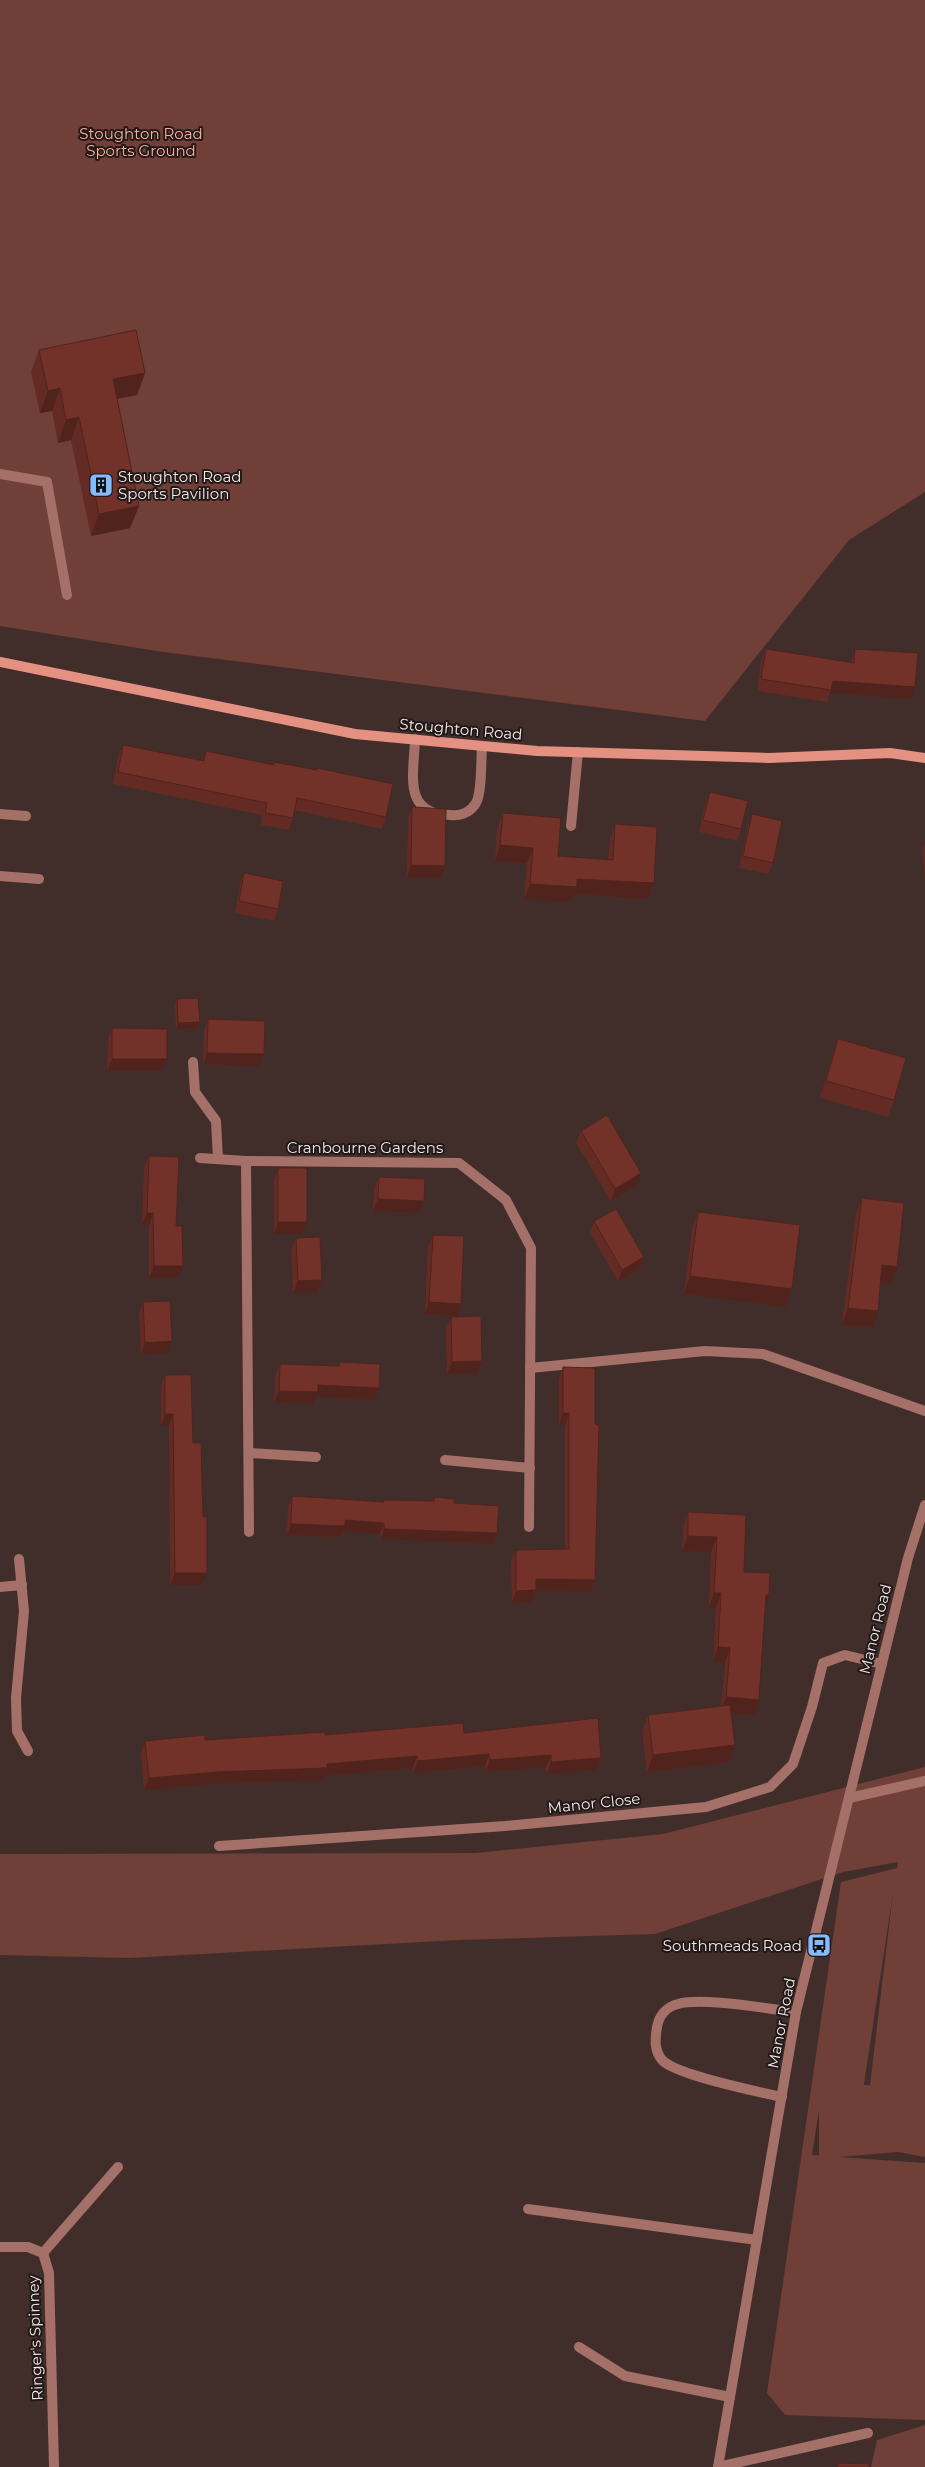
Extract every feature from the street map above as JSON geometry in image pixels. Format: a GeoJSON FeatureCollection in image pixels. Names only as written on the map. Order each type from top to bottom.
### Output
{"type":"FeatureCollection","features":[{"type":"Feature","properties":{"kind":"main road","name":"Stoughton Road"},"geometry":{"type":"LineString","coordinates":[[0,662],[355,734],[482,746],[578,752],[769,758],[890,753],[925,758]]}},
{"type":"Feature","properties":{"kind":"street"},"geometry":{"type":"LineString","coordinates":[[0,474],[47,482],[67,595]]}},
{"type":"Feature","properties":{"kind":"street"},"geometry":{"type":"LineString","coordinates":[[415,739],[414,791],[418,801],[425,810],[441,815],[460,816],[471,810],[478,802],[482,746]]}},
{"type":"Feature","properties":{"kind":"street"},"geometry":{"type":"LineString","coordinates":[[571,826],[578,752]]}},
{"type":"Feature","properties":{"kind":"street"},"geometry":{"type":"LineString","coordinates":[[0,814],[26,816]]}},
{"type":"Feature","properties":{"kind":"street"},"geometry":{"type":"LineString","coordinates":[[0,876],[39,879]]}},
{"type":"Feature","properties":{"kind":"street"},"geometry":{"type":"LineString","coordinates":[[193,1062],[195,1092],[216,1121],[218,1159]]}},
{"type":"Feature","properties":{"kind":"street","name":"Cranbourne Gardens"},"geometry":{"type":"LineString","coordinates":[[200,1158],[246,1161],[459,1163],[506,1200],[531,1248],[529,1527]]}},
{"type":"Feature","properties":{"kind":"street"},"geometry":{"type":"LineString","coordinates":[[246,1161],[250,1453],[249,1532]]}},
{"type":"Feature","properties":{"kind":"street"},"geometry":{"type":"LineString","coordinates":[[530,1368],[705,1351],[763,1354],[925,1412]]}},
{"type":"Feature","properties":{"kind":"street"},"geometry":{"type":"LineString","coordinates":[[250,1453],[316,1457]]}},
{"type":"Feature","properties":{"kind":"street"},"geometry":{"type":"LineString","coordinates":[[445,1460],[530,1468]]}},
{"type":"Feature","properties":{"kind":"street","name":"Manor Road"},"geometry":{"type":"LineString","coordinates":[[718,2467],[796,2012],[908,1558],[925,1504]]}},
{"type":"Feature","properties":{"kind":"street"},"geometry":{"type":"LineString","coordinates":[[19,1560],[24,1611],[16,1698],[17,1731],[28,1751]]}},
{"type":"Feature","properties":{"kind":"street"},"geometry":{"type":"LineString","coordinates":[[0,1587],[22,1585]]}},
{"type":"Feature","properties":{"kind":"street","name":"Manor Close"},"geometry":{"type":"LineString","coordinates":[[219,1846],[505,1826],[706,1807],[770,1787],[793,1764],[812,1707],[823,1663],[845,1655],[882,1664]]}},
{"type":"Feature","properties":{"kind":"street"},"geometry":{"type":"LineString","coordinates":[[849,1798],[925,1781]]}},
{"type":"Feature","properties":{"kind":"street"},"geometry":{"type":"LineString","coordinates":[[782,2097],[709,2079],[683,2070],[662,2060],[654,2043],[658,2021],[666,2010],[678,2004],[698,2002],[796,2012]]}},
{"type":"Feature","properties":{"kind":"street"},"geometry":{"type":"LineString","coordinates":[[43,2253],[118,2167]]}},
{"type":"Feature","properties":{"kind":"street"},"geometry":{"type":"LineString","coordinates":[[528,2209],[757,2240]]}},
{"type":"Feature","properties":{"kind":"street","name":"Ringer's Spinney"},"geometry":{"type":"LineString","coordinates":[[0,2247],[28,2247],[43,2253],[49,2274],[54,2467]]}},
{"type":"Feature","properties":{"kind":"street"},"geometry":{"type":"LineString","coordinates":[[579,2346],[625,2376],[730,2397]]}},
{"type":"Feature","properties":{"kind":"street"},"geometry":{"type":"LineString","coordinates":[[718,2467],[868,2433]]}},
{"type":"Feature","properties":{"kind":"green space","name":"Stoughton Road Sports Ground"},"geometry":{"type":"Polygon","coordinates":[[[0,0],[925,0],[925,492],[849,540],[705,721],[163,652],[0,626],[0,0]]]}},
{"type":"Feature","properties":{"kind":"green space"},"geometry":{"type":"Polygon","coordinates":[[[925,1767],[925,2157],[898,2152],[839,2157],[925,2163],[925,2420],[785,2415],[767,2393],[841,1882],[897,1868],[898,1862],[843,1872],[655,1934],[459,1940],[130,1958],[0,1955],[0,1854],[476,1853],[663,1834],[925,1767]],[[893,1893],[864,2084],[864,2085],[870,2085],[893,1893]],[[819,2110],[812,2155],[819,2155],[819,2110]]]}},
{"type":"Feature","properties":{"kind":"green space"},"geometry":{"type":"Polygon","coordinates":[[[925,2425],[925,2467],[871,2467],[877,2440],[925,2425]]]}},
{"type":"Feature","properties":{"kind":"building","name":"Stoughton Road Sports Pavilion"},"geometry":{"type":"Polygon","coordinates":[[[136,330],[145,373],[113,379],[139,506],[99,514],[79,417],[66,420],[60,388],[48,391],[39,350],[136,330]]]}},
{"type":"Feature","properties":{"kind":"building"},"geometry":{"type":"Polygon","coordinates":[[[766,649],[854,663],[855,649],[918,653],[915,687],[833,681],[831,690],[761,679],[766,649]]]}},
{"type":"Feature","properties":{"kind":"building"},"geometry":{"type":"Polygon","coordinates":[[[123,745],[204,761],[206,751],[274,765],[274,762],[317,770],[317,768],[393,784],[386,817],[297,798],[293,818],[265,813],[267,803],[118,772],[123,745]]]}},
{"type":"Feature","properties":{"kind":"building"},"geometry":{"type":"Polygon","coordinates":[[[710,792],[748,801],[741,829],[703,820],[710,792]]]}},
{"type":"Feature","properties":{"kind":"building"},"geometry":{"type":"Polygon","coordinates":[[[412,807],[446,809],[445,866],[411,865],[412,807]]]}},
{"type":"Feature","properties":{"kind":"building"},"geometry":{"type":"Polygon","coordinates":[[[503,813],[561,818],[558,856],[613,860],[615,824],[657,827],[654,883],[577,879],[577,887],[530,884],[533,848],[500,845],[503,813]]]}},
{"type":"Feature","properties":{"kind":"building"},"geometry":{"type":"Polygon","coordinates":[[[752,814],[782,821],[773,863],[743,856],[752,814]]]}},
{"type":"Feature","properties":{"kind":"building"},"geometry":{"type":"Polygon","coordinates":[[[244,873],[283,881],[278,909],[239,901],[244,873]]]}},
{"type":"Feature","properties":{"kind":"building"},"geometry":{"type":"Polygon","coordinates":[[[198,998],[200,1022],[178,1023],[177,999],[198,998]]]}},
{"type":"Feature","properties":{"kind":"building"},"geometry":{"type":"Polygon","coordinates":[[[208,1019],[265,1021],[264,1054],[207,1053],[208,1019]]]}},
{"type":"Feature","properties":{"kind":"building"},"geometry":{"type":"Polygon","coordinates":[[[112,1028],[167,1029],[167,1059],[112,1059],[112,1028]]]}},
{"type":"Feature","properties":{"kind":"building"},"geometry":{"type":"Polygon","coordinates":[[[838,1039],[906,1058],[894,1100],[826,1081],[838,1039]]]}},
{"type":"Feature","properties":{"kind":"building"},"geometry":{"type":"Polygon","coordinates":[[[607,1115],[641,1173],[615,1189],[581,1131],[607,1115]]]}},
{"type":"Feature","properties":{"kind":"building"},"geometry":{"type":"Polygon","coordinates":[[[149,1156],[179,1157],[176,1226],[182,1226],[183,1266],[154,1266],[153,1213],[147,1213],[149,1156]]]}},
{"type":"Feature","properties":{"kind":"building"},"geometry":{"type":"Polygon","coordinates":[[[278,1168],[307,1168],[307,1222],[278,1222],[278,1168]]]}},
{"type":"Feature","properties":{"kind":"building"},"geometry":{"type":"Polygon","coordinates":[[[379,1177],[425,1179],[424,1201],[378,1199],[379,1177]]]}},
{"type":"Feature","properties":{"kind":"building"},"geometry":{"type":"Polygon","coordinates":[[[862,1198],[904,1203],[897,1267],[882,1265],[878,1311],[848,1308],[862,1198]]]}},
{"type":"Feature","properties":{"kind":"building"},"geometry":{"type":"Polygon","coordinates":[[[616,1209],[644,1257],[622,1270],[594,1221],[616,1209]]]}},
{"type":"Feature","properties":{"kind":"building"},"geometry":{"type":"Polygon","coordinates":[[[698,1212],[800,1225],[792,1289],[690,1276],[698,1212]]]}},
{"type":"Feature","properties":{"kind":"building"},"geometry":{"type":"Polygon","coordinates":[[[433,1235],[464,1236],[461,1304],[429,1302],[433,1235]]]}},
{"type":"Feature","properties":{"kind":"building"},"geometry":{"type":"Polygon","coordinates":[[[320,1237],[322,1280],[298,1281],[296,1238],[320,1237]]]}},
{"type":"Feature","properties":{"kind":"building"},"geometry":{"type":"Polygon","coordinates":[[[170,1301],[172,1341],[145,1343],[143,1302],[170,1301]]]}},
{"type":"Feature","properties":{"kind":"building"},"geometry":{"type":"Polygon","coordinates":[[[481,1316],[482,1361],[452,1362],[451,1317],[481,1316]]]}},
{"type":"Feature","properties":{"kind":"building"},"geometry":{"type":"Polygon","coordinates":[[[340,1362],[380,1364],[379,1388],[318,1385],[318,1392],[279,1391],[280,1364],[339,1366],[340,1362]]]}},
{"type":"Feature","properties":{"kind":"building"},"geometry":{"type":"Polygon","coordinates":[[[563,1367],[595,1368],[595,1424],[599,1425],[595,1580],[536,1579],[536,1590],[516,1591],[516,1550],[569,1549],[569,1413],[563,1413],[563,1367]]]}},
{"type":"Feature","properties":{"kind":"building"},"geometry":{"type":"Polygon","coordinates":[[[165,1375],[191,1375],[193,1443],[201,1443],[203,1517],[207,1517],[207,1573],[175,1573],[173,1414],[165,1414],[165,1375]]]}},
{"type":"Feature","properties":{"kind":"building"},"geometry":{"type":"Polygon","coordinates":[[[292,1496],[384,1502],[384,1500],[434,1501],[435,1497],[454,1499],[454,1503],[499,1506],[497,1533],[384,1529],[384,1523],[345,1520],[345,1526],[291,1524],[292,1496]]]}},
{"type":"Feature","properties":{"kind":"building"},"geometry":{"type":"Polygon","coordinates":[[[688,1512],[746,1515],[744,1572],[770,1573],[769,1595],[766,1595],[759,1700],[726,1697],[730,1648],[718,1647],[721,1593],[714,1593],[717,1537],[688,1536],[688,1512]]]}},
{"type":"Feature","properties":{"kind":"building"},"geometry":{"type":"Polygon","coordinates":[[[730,1705],[735,1745],[653,1755],[648,1715],[730,1705]]]}},
{"type":"Feature","properties":{"kind":"building"},"geometry":{"type":"Polygon","coordinates":[[[598,1718],[601,1758],[551,1762],[551,1755],[490,1760],[489,1754],[418,1761],[417,1756],[327,1764],[327,1768],[217,1772],[149,1778],[145,1741],[205,1735],[205,1740],[325,1732],[325,1735],[463,1723],[464,1733],[598,1718]]]}},
{"type":"Feature","properties":{"kind":"building"},"geometry":{"type":"Polygon","coordinates":[[[838,2463],[869,2464],[869,2467],[837,2467],[838,2463]]]}},
{"type":"Feature","properties":{"kind":"place","name":"Stoughton Road Sports Pavilion"},"geometry":{"type":"Point","coordinates":[101,485]}},
{"type":"Feature","properties":{"kind":"place","name":"Southmeads Road"},"geometry":{"type":"Point","coordinates":[819,1945]}}]}
